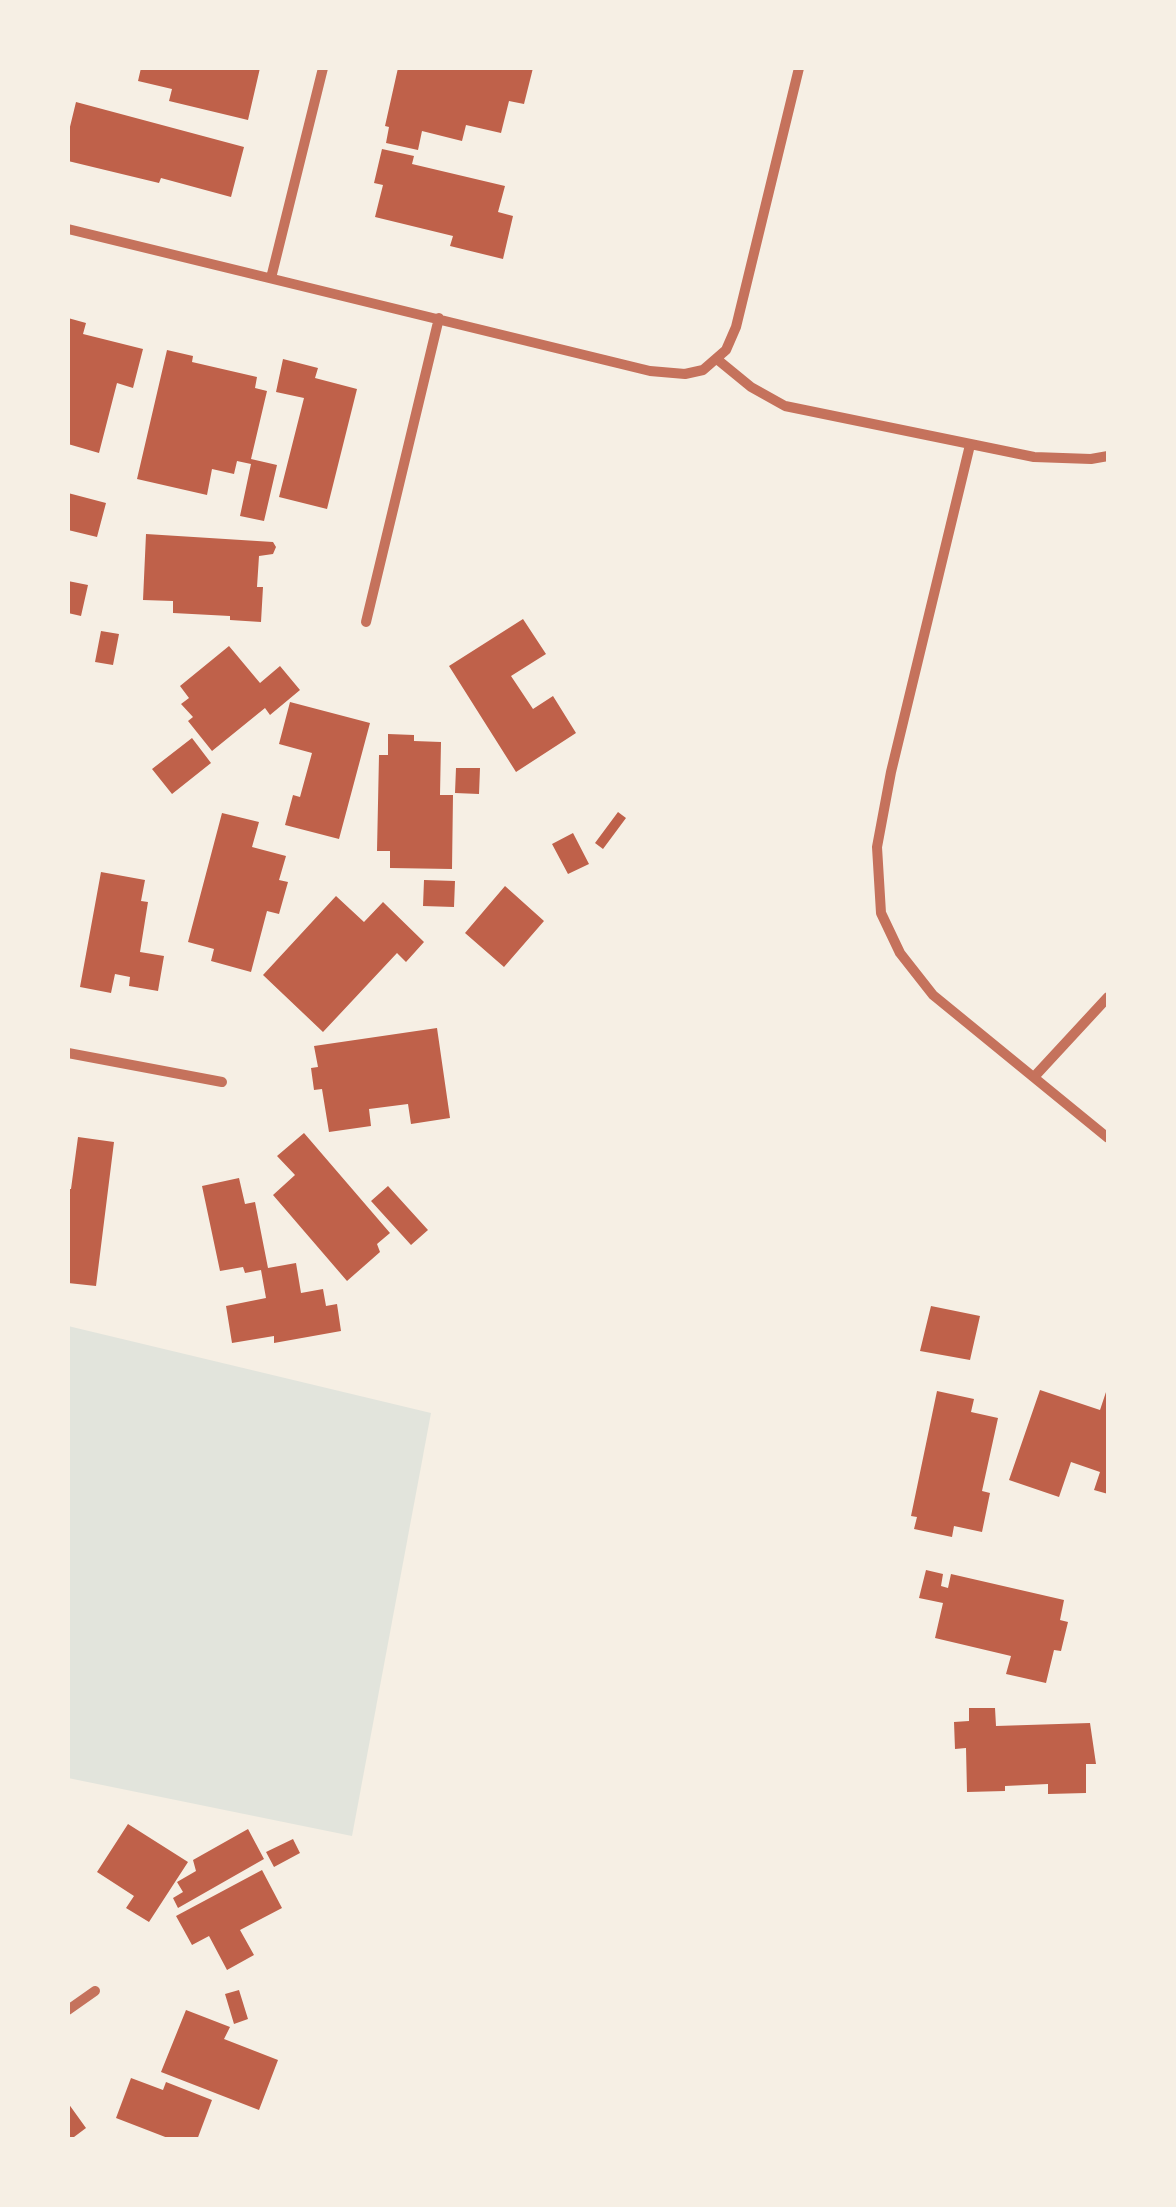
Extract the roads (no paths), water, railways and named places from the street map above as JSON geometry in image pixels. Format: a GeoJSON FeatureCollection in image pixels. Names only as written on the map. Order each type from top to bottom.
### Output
{"type":"FeatureCollection","features":[{"type":"Feature","properties":{"kind":"street"},"geometry":{"type":"LineString","coordinates":[[271,278],[323,68]]}},
{"type":"Feature","properties":{"kind":"street"},"geometry":{"type":"LineString","coordinates":[[68,229],[650,371],[685,374],[703,370],[718,360],[736,327],[799,68]]}},
{"type":"Feature","properties":{"kind":"street"},"geometry":{"type":"LineString","coordinates":[[366,622],[439,318]]}},
{"type":"Feature","properties":{"kind":"street"},"geometry":{"type":"LineString","coordinates":[[718,360],[750,387],[785,406],[1034,456],[1108,456]]}},
{"type":"Feature","properties":{"kind":"street"},"geometry":{"type":"LineString","coordinates":[[970,445],[884,810],[877,847],[881,914],[900,953],[933,994],[1108,1138]]}},
{"type":"Feature","properties":{"kind":"street"},"geometry":{"type":"LineString","coordinates":[[1034,1078],[1108,996]]}},
{"type":"Feature","properties":{"kind":"street"},"geometry":{"type":"LineString","coordinates":[[68,1052],[222,1082]]}},
{"type":"Feature","properties":{"kind":"street"},"geometry":{"type":"LineString","coordinates":[[68,2010],[95,1991]]}}]}
